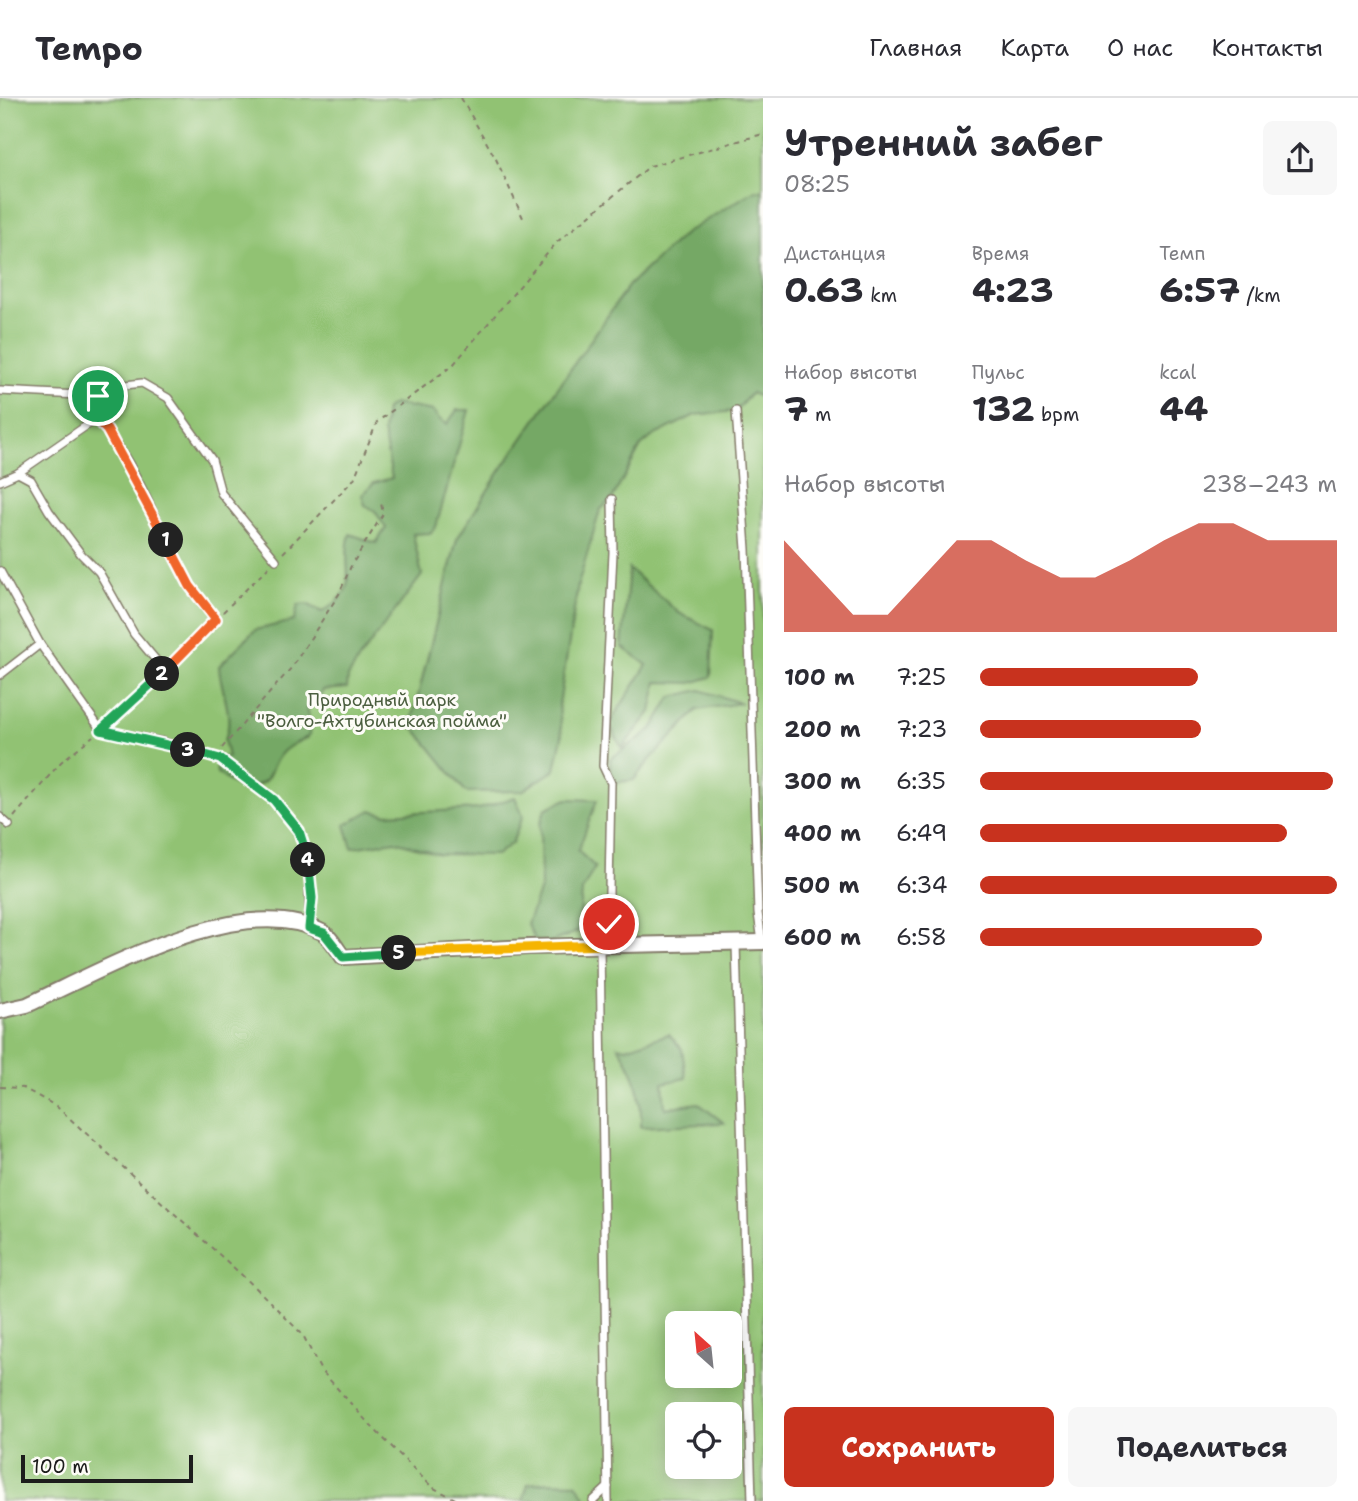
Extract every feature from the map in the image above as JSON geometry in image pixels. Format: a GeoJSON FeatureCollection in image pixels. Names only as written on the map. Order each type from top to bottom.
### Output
{"type":"FeatureCollection","features":[{"type":"Feature","properties":{"kind":"street"},"geometry":{"type":"LineString","coordinates":[[0,1011],[27,1005],[178,937],[232,923],[280,920],[309,928],[324,933],[343,957],[604,945],[762,942]]}},
{"type":"Feature","properties":{"kind":"lane"},"geometry":{"type":"LineString","coordinates":[[91,420],[98,396],[109,387],[142,383],[168,398],[212,460],[221,493],[276,560]]}},
{"type":"Feature","properties":{"kind":"lane"},"geometry":{"type":"LineString","coordinates":[[0,391],[98,396]]}},
{"type":"Feature","properties":{"kind":"lane"},"geometry":{"type":"LineString","coordinates":[[736,411],[746,549],[758,913],[762,942]]}},
{"type":"Feature","properties":{"kind":"lane"},"geometry":{"type":"LineString","coordinates":[[0,481],[18,473],[96,419],[107,430],[190,586],[216,619]]}},
{"type":"Feature","properties":{"kind":"lane"},"geometry":{"type":"LineString","coordinates":[[18,473],[31,480],[48,511],[81,554],[99,572],[134,634],[165,671]]}},
{"type":"Feature","properties":{"kind":"lane"},"geometry":{"type":"LineString","coordinates":[[608,1501],[604,945],[611,783],[603,766],[613,553],[612,499]]}},
{"type":"Feature","properties":{"kind":"lane"},"geometry":{"type":"LineString","coordinates":[[0,571],[40,644],[101,730],[164,742],[215,757],[274,800],[299,831],[309,864],[309,928]]}},
{"type":"Feature","properties":{"kind":"lane"},"geometry":{"type":"LineString","coordinates":[[0,675],[40,644]]}},
{"type":"Feature","properties":{"kind":"lane"},"geometry":{"type":"LineString","coordinates":[[0,817],[9,825]]}},
{"type":"Feature","properties":{"kind":"lane"},"geometry":{"type":"LineString","coordinates":[[736,944],[752,1501]]}},
{"type":"Feature","properties":{"kind":"lane"},"geometry":{"type":"LineString","coordinates":[[593,1501],[608,1487]]}},
{"type":"Feature","properties":{"kind":"path"},"geometry":{"type":"LineString","coordinates":[[461,98],[496,159],[524,220]]}},
{"type":"Feature","properties":{"kind":"path"},"geometry":{"type":"LineString","coordinates":[[9,825],[61,762],[101,730],[165,671],[313,525],[354,478],[377,422],[453,365],[557,242],[650,166],[763,134]]}},
{"type":"Feature","properties":{"kind":"path"},"geometry":{"type":"LineString","coordinates":[[215,757],[299,656],[339,594],[351,566],[383,514],[381,503]]}},
{"type":"Feature","properties":{"kind":"path"},"geometry":{"type":"LineString","coordinates":[[0,1087],[23,1088],[66,1115],[256,1287],[303,1335],[320,1369],[369,1424],[432,1488],[459,1501]]}},
{"type":"Feature","properties":{"kind":"green space","name":"Природный парк \"Волго-Ахтубинская пойма\""},"geometry":{"type":"Polygon","coordinates":[[[0,98],[763,98],[763,1501],[0,1501],[0,98]]]}},
{"type":"Feature","properties":{"kind":"green space"},"geometry":{"type":"Polygon","coordinates":[[[755,190],[763,191],[763,398],[751,393],[736,411],[695,415],[653,436],[641,446],[612,499],[600,510],[578,585],[559,705],[562,737],[555,770],[522,791],[466,792],[411,724],[457,539],[500,471],[629,285],[684,234],[755,190]]]}},
{"type":"Feature","properties":{"kind":"green space"},"geometry":{"type":"Polygon","coordinates":[[[393,404],[433,411],[447,424],[457,410],[469,410],[436,527],[430,533],[413,534],[422,575],[359,659],[348,677],[347,688],[323,690],[320,698],[306,708],[311,729],[308,737],[283,752],[265,781],[241,790],[217,773],[215,757],[228,757],[224,740],[228,713],[219,666],[255,630],[294,621],[298,605],[307,604],[322,612],[343,595],[348,578],[347,547],[350,534],[376,543],[386,528],[375,511],[365,505],[362,495],[374,483],[392,478],[383,432],[386,409],[393,404]]]}},
{"type":"Feature","properties":{"kind":"green space"},"geometry":{"type":"Polygon","coordinates":[[[629,569],[679,613],[713,630],[711,677],[691,683],[657,682],[651,712],[622,748],[609,724],[647,665],[622,647],[629,569]]]}},
{"type":"Feature","properties":{"kind":"green space"},"geometry":{"type":"Polygon","coordinates":[[[700,690],[741,703],[697,710],[634,780],[611,783],[610,759],[652,729],[671,697],[700,690]]]}},
{"type":"Feature","properties":{"kind":"green space"},"geometry":{"type":"Polygon","coordinates":[[[515,797],[523,816],[512,843],[496,855],[439,854],[395,841],[352,848],[345,825],[371,810],[385,814],[479,809],[515,797]]]}},
{"type":"Feature","properties":{"kind":"green space"},"geometry":{"type":"Polygon","coordinates":[[[567,799],[597,800],[578,851],[595,867],[582,891],[579,931],[539,947],[527,924],[541,886],[540,825],[545,809],[567,799]]]}},
{"type":"Feature","properties":{"kind":"green space"},"geometry":{"type":"Polygon","coordinates":[[[669,1034],[682,1049],[686,1078],[663,1083],[665,1108],[698,1103],[724,1123],[641,1127],[637,1084],[618,1046],[626,1048],[669,1034]]]}},
{"type":"Feature","properties":{"kind":"green space"},"geometry":{"type":"Polygon","coordinates":[[[576,1483],[588,1501],[523,1501],[528,1484],[576,1483]]]}},
{"type":"Feature","properties":{"kind":"route"},"geometry":{"type":"LineString","coordinates":[[98,396],[91,420],[96,419],[107,430],[130,467],[190,586],[216,619],[186,651],[101,730],[208,754],[243,774],[274,800],[299,831],[309,864],[312,898],[309,928],[324,933],[343,957],[447,950],[608,945],[609,924]]}}]}
